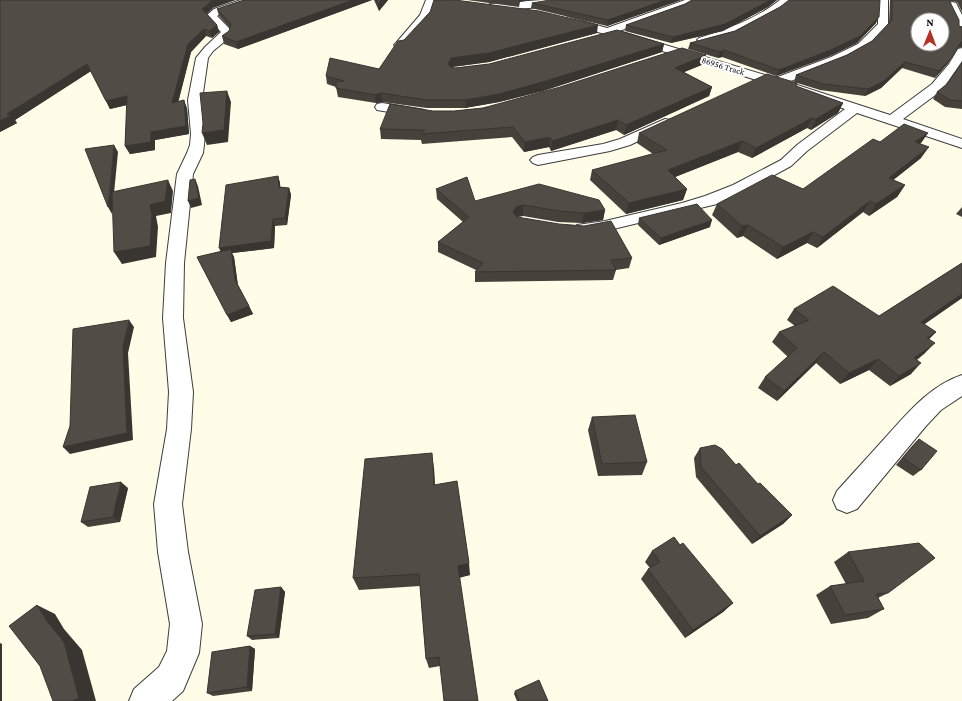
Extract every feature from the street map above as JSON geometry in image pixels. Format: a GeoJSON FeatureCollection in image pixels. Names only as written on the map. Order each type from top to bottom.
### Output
{"type":"FeatureCollection","features":[{"type":"Feature","properties":{"kind":"street"},"geometry":{"type":"LineString","coordinates":[[146,701],[172,679],[183,653],[186,624],[173,552],[168,504],[179,436],[181,392],[173,318],[175,263],[185,174],[195,153],[197,145],[198,134],[195,100],[202,58],[226,34],[227,31],[210,16],[218,11],[251,0]]}},
{"type":"Feature","properties":{"kind":"street"},"geometry":{"type":"LineString","coordinates":[[400,45],[425,16],[436,0]]}},
{"type":"Feature","properties":{"kind":"street"},"geometry":{"type":"LineString","coordinates":[[475,5],[531,5],[559,0]]}},
{"type":"Feature","properties":{"kind":"street"},"geometry":{"type":"LineString","coordinates":[[595,39],[693,0]]}},
{"type":"Feature","properties":{"kind":"street"},"geometry":{"type":"LineString","coordinates":[[657,59],[674,51],[728,34],[773,10],[786,0]]}},
{"type":"Feature","properties":{"kind":"street"},"geometry":{"type":"LineString","coordinates":[[776,82],[835,60],[862,46],[883,25],[883,0]]}},
{"type":"Feature","properties":{"kind":"street"},"geometry":{"type":"LineString","coordinates":[[952,5],[962,26],[962,32]]}},
{"type":"Feature","properties":{"kind":"street"},"geometry":{"type":"LineString","coordinates":[[490,6],[545,15]]}},
{"type":"Feature","properties":{"kind":"street","name":"86956 Track"},"geometry":{"type":"LineString","coordinates":[[558,18],[612,32],[776,82],[962,144]]}},
{"type":"Feature","properties":{"kind":"street"},"geometry":{"type":"LineString","coordinates":[[893,120],[936,87],[954,65],[962,51]]}},
{"type":"Feature","properties":{"kind":"street"},"geometry":{"type":"LineString","coordinates":[[741,87],[761,78]]}},
{"type":"Feature","properties":{"kind":"street"},"geometry":{"type":"LineString","coordinates":[[382,107],[432,114]]}},
{"type":"Feature","properties":{"kind":"street"},"geometry":{"type":"LineString","coordinates":[[566,229],[582,230],[605,226],[711,200],[786,163],[802,148],[856,108]]}},
{"type":"Feature","properties":{"kind":"street"},"geometry":{"type":"LineString","coordinates":[[538,160],[605,148],[625,142],[679,116]]}},
{"type":"Feature","properties":{"kind":"street"},"geometry":{"type":"LineString","coordinates":[[847,500],[917,419],[934,403],[962,384]]}},
{"type":"Feature","properties":{"kind":"building"},"geometry":{"type":"Polygon","coordinates":[[[0,0],[214,0],[202,9],[217,25],[210,31],[204,29],[188,44],[172,103],[184,100],[186,126],[151,132],[151,142],[125,146],[127,96],[106,101],[87,64],[7,114],[12,115],[0,121],[0,0]]]}},
{"type":"Feature","properties":{"kind":"building"},"geometry":{"type":"Polygon","coordinates":[[[244,0],[353,0],[236,42],[222,36],[229,31],[231,24],[217,9],[244,0]]]}},
{"type":"Feature","properties":{"kind":"building"},"geometry":{"type":"Polygon","coordinates":[[[376,0],[382,0],[378,4],[376,0]]]}},
{"type":"Feature","properties":{"kind":"building"},"geometry":{"type":"Polygon","coordinates":[[[434,0],[455,0],[539,11],[598,25],[489,53],[451,58],[448,64],[455,68],[489,64],[617,30],[664,44],[543,82],[499,94],[465,100],[427,100],[381,93],[375,95],[336,88],[336,82],[344,81],[326,76],[330,58],[379,69],[398,41],[404,40],[430,12],[434,0]]]}},
{"type":"Feature","properties":{"kind":"building"},"geometry":{"type":"Polygon","coordinates":[[[550,0],[666,0],[608,20],[532,3],[550,0]]]}},
{"type":"Feature","properties":{"kind":"building"},"geometry":{"type":"Polygon","coordinates":[[[692,0],[771,0],[725,24],[673,37],[626,25],[685,4],[692,0]]]}},
{"type":"Feature","properties":{"kind":"building"},"geometry":{"type":"Polygon","coordinates":[[[789,0],[880,0],[879,17],[860,36],[833,49],[779,70],[724,50],[720,52],[690,43],[735,31],[780,7],[789,0]]]}},
{"type":"Feature","properties":{"kind":"building"},"geometry":{"type":"Polygon","coordinates":[[[892,0],[949,0],[959,20],[959,26],[962,27],[962,41],[952,57],[939,71],[905,62],[884,81],[868,89],[823,84],[796,75],[847,55],[872,41],[892,20],[892,0]]]}},
{"type":"Feature","properties":{"kind":"building"},"geometry":{"type":"Polygon","coordinates":[[[682,48],[706,55],[675,68],[712,87],[626,125],[618,120],[552,141],[550,137],[525,142],[513,127],[421,134],[425,130],[380,129],[390,104],[433,111],[454,111],[483,108],[560,87],[682,48]]]}},
{"type":"Feature","properties":{"kind":"building"},"geometry":{"type":"Polygon","coordinates":[[[962,63],[962,101],[950,100],[937,92],[947,84],[962,63]]]}},
{"type":"Feature","properties":{"kind":"building"},"geometry":{"type":"Polygon","coordinates":[[[767,74],[797,83],[796,86],[843,103],[816,119],[812,118],[756,148],[742,141],[668,170],[687,189],[629,203],[592,170],[667,150],[639,133],[767,74]]]}},
{"type":"Feature","properties":{"kind":"building"},"geometry":{"type":"Polygon","coordinates":[[[227,91],[224,130],[202,133],[203,123],[200,93],[227,91]]]}},
{"type":"Feature","properties":{"kind":"building"},"geometry":{"type":"Polygon","coordinates":[[[904,124],[928,133],[915,142],[929,147],[889,178],[905,185],[876,204],[870,201],[823,237],[813,232],[783,247],[748,225],[742,226],[717,204],[772,175],[803,189],[873,139],[880,142],[904,124]]]}},
{"type":"Feature","properties":{"kind":"building"},"geometry":{"type":"Polygon","coordinates":[[[114,145],[108,207],[85,149],[114,145]]]}},
{"type":"Feature","properties":{"kind":"building"},"geometry":{"type":"Polygon","coordinates":[[[278,176],[279,187],[289,188],[285,218],[273,219],[271,241],[219,248],[226,185],[278,176]]]}},
{"type":"Feature","properties":{"kind":"building"},"geometry":{"type":"Polygon","coordinates":[[[467,177],[475,201],[539,184],[599,200],[605,210],[584,213],[559,211],[523,205],[516,207],[513,212],[517,217],[559,224],[584,226],[611,221],[632,258],[611,260],[616,270],[475,272],[483,263],[438,242],[469,217],[436,189],[467,177]]]}},
{"type":"Feature","properties":{"kind":"building"},"geometry":{"type":"Polygon","coordinates":[[[195,179],[199,198],[188,201],[190,180],[195,179]]]}},
{"type":"Feature","properties":{"kind":"building"},"geometry":{"type":"Polygon","coordinates":[[[168,180],[165,201],[150,205],[152,215],[150,246],[114,252],[112,192],[168,180]]]}},
{"type":"Feature","properties":{"kind":"building"},"geometry":{"type":"Polygon","coordinates":[[[697,204],[712,220],[661,238],[639,218],[697,204]]]}},
{"type":"Feature","properties":{"kind":"building"},"geometry":{"type":"Polygon","coordinates":[[[231,249],[235,280],[249,306],[227,315],[197,257],[231,249]]]}},
{"type":"Feature","properties":{"kind":"building"},"geometry":{"type":"Polygon","coordinates":[[[962,263],[962,294],[921,322],[936,332],[927,338],[935,343],[914,358],[921,363],[899,376],[878,359],[849,373],[824,352],[784,391],[765,377],[797,348],[779,332],[809,320],[794,309],[833,286],[879,316],[962,263]]]}},
{"type":"Feature","properties":{"kind":"building"},"geometry":{"type":"Polygon","coordinates":[[[129,320],[123,346],[127,433],[63,447],[70,426],[73,329],[129,320]]]}},
{"type":"Feature","properties":{"kind":"building"},"geometry":{"type":"Polygon","coordinates":[[[635,415],[647,462],[602,464],[592,417],[635,415]]]}},
{"type":"Feature","properties":{"kind":"building"},"geometry":{"type":"Polygon","coordinates":[[[919,439],[937,451],[921,470],[903,458],[919,439]]]}},
{"type":"Feature","properties":{"kind":"building"},"geometry":{"type":"Polygon","coordinates":[[[715,445],[722,449],[736,465],[739,463],[758,484],[760,483],[792,515],[760,536],[701,467],[700,448],[715,445]]]}},
{"type":"Feature","properties":{"kind":"building"},"geometry":{"type":"Polygon","coordinates":[[[432,453],[434,485],[457,481],[469,563],[458,566],[478,701],[444,701],[439,657],[426,659],[419,574],[353,578],[365,459],[432,453]]]}},
{"type":"Feature","properties":{"kind":"building"},"geometry":{"type":"Polygon","coordinates":[[[121,482],[113,517],[81,522],[90,487],[121,482]]]}},
{"type":"Feature","properties":{"kind":"building"},"geometry":{"type":"Polygon","coordinates":[[[674,537],[680,545],[683,543],[733,603],[693,630],[648,569],[660,562],[652,551],[674,537]]]}},
{"type":"Feature","properties":{"kind":"building"},"geometry":{"type":"Polygon","coordinates":[[[919,543],[935,558],[888,593],[876,594],[884,609],[845,615],[830,586],[864,581],[848,552],[919,543]]]}},
{"type":"Feature","properties":{"kind":"building"},"geometry":{"type":"Polygon","coordinates":[[[281,587],[275,634],[247,636],[255,590],[281,587]]]}},
{"type":"Feature","properties":{"kind":"building"},"geometry":{"type":"Polygon","coordinates":[[[37,605],[46,620],[64,642],[79,698],[73,701],[53,701],[40,666],[9,626],[37,605]]]}},
{"type":"Feature","properties":{"kind":"building"},"geometry":{"type":"Polygon","coordinates":[[[250,646],[247,687],[207,693],[212,652],[250,646]]]}},
{"type":"Feature","properties":{"kind":"building"},"geometry":{"type":"Polygon","coordinates":[[[539,680],[548,701],[519,701],[515,691],[539,680]]]}}]}
